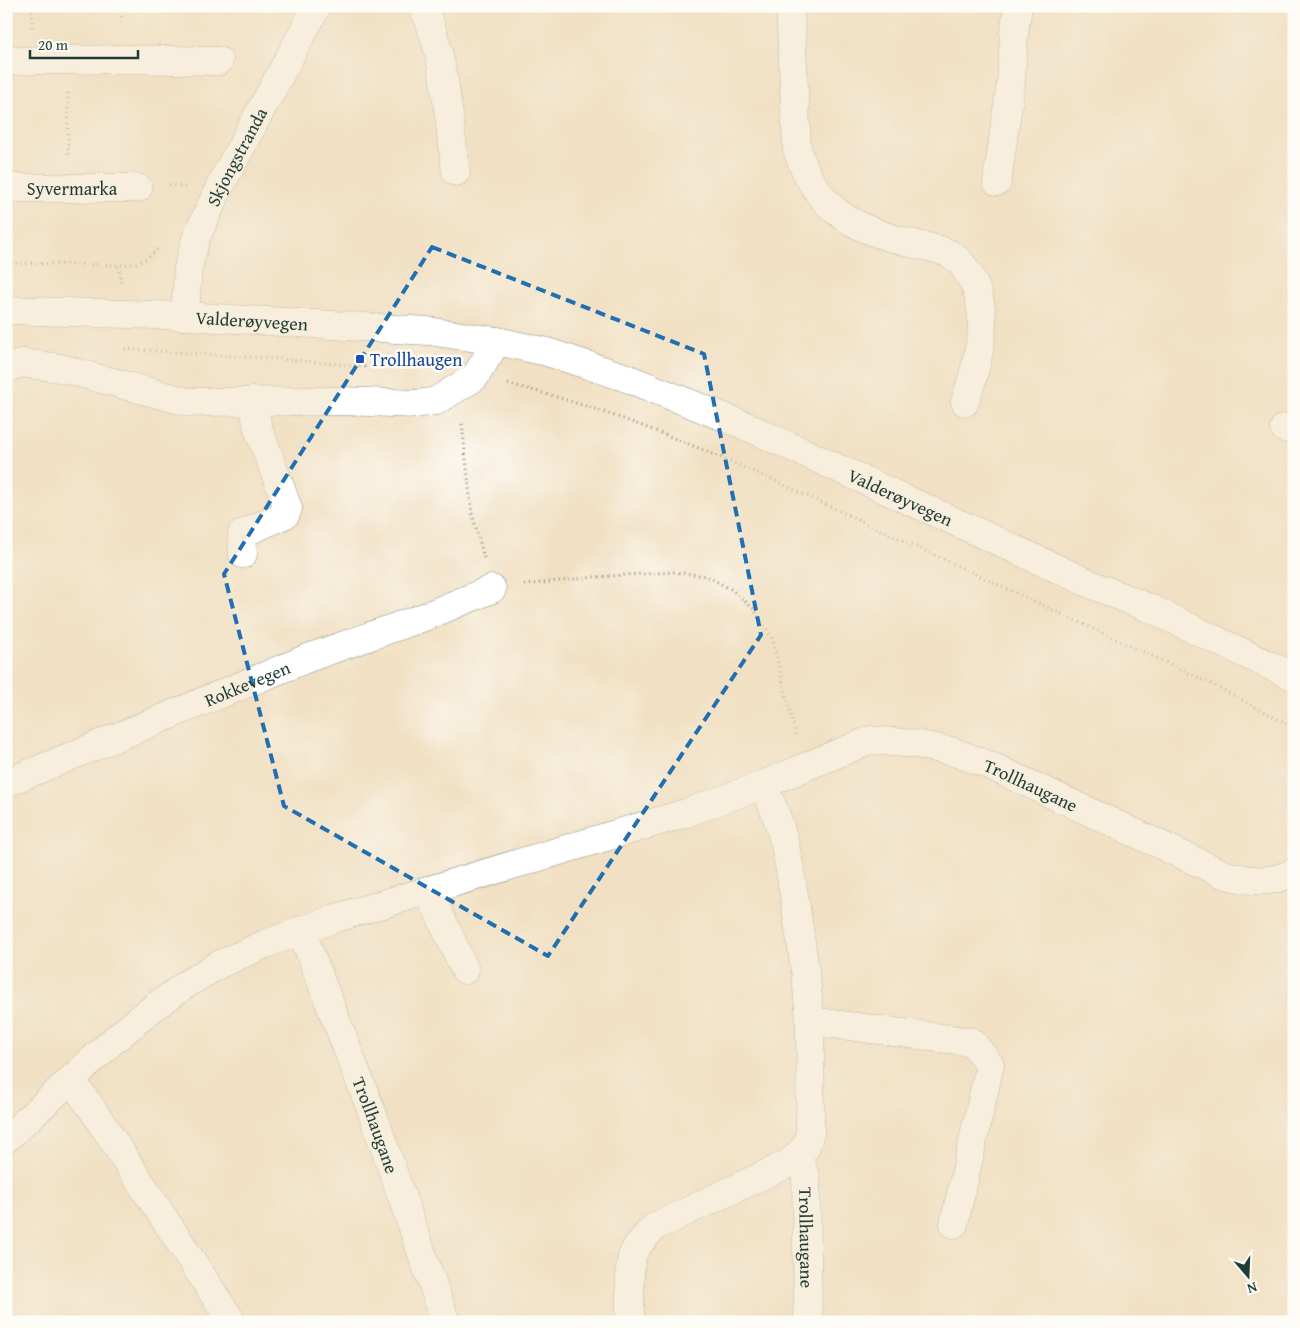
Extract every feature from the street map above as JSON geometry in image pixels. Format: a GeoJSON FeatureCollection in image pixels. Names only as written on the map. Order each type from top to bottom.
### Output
{"type":"FeatureCollection","features":[{"type":"Feature","properties":{"kind":"street","name":"Skjongstranda"},"geometry":{"type":"LineString","coordinates":[[185,316],[188,268],[196,238],[219,188],[317,6]]}},
{"type":"Feature","properties":{"kind":"street"},"geometry":{"type":"LineString","coordinates":[[423,6],[430,22],[439,57],[456,172]]}},
{"type":"Feature","properties":{"kind":"street"},"geometry":{"type":"LineString","coordinates":[[790,6],[797,149],[803,168],[814,188],[829,207],[853,224],[878,235],[953,256],[971,278],[980,303],[982,324],[976,366],[965,402]]}},
{"type":"Feature","properties":{"kind":"street"},"geometry":{"type":"LineString","coordinates":[[997,182],[1011,83],[1018,6]]}},
{"type":"Feature","properties":{"kind":"street"},"geometry":{"type":"LineString","coordinates":[[6,61],[219,61]]}},
{"type":"Feature","properties":{"kind":"street","name":"Syvermarka"},"geometry":{"type":"LineString","coordinates":[[6,188],[138,188]]}},
{"type":"Feature","properties":{"kind":"street","name":"Valderøyvegen"},"geometry":{"type":"LineString","coordinates":[[6,310],[185,316],[428,331],[497,341],[547,352],[624,377],[746,426],[1095,586],[1149,608],[1294,677]]}},
{"type":"Feature","properties":{"kind":"street"},"geometry":{"type":"LineString","coordinates":[[6,369],[22,363],[40,364],[188,402],[343,401],[416,404],[436,401],[475,377],[497,341]]}},
{"type":"Feature","properties":{"kind":"street"},"geometry":{"type":"LineString","coordinates":[[243,554],[242,534],[286,514],[288,508],[257,425],[254,401]]}},
{"type":"Feature","properties":{"kind":"street","name":"Rokkevegen"},"geometry":{"type":"LineString","coordinates":[[6,783],[282,668],[424,617],[492,589]]}},
{"type":"Feature","properties":{"kind":"street","name":"Trollhaugane"},"geometry":{"type":"LineString","coordinates":[[6,1139],[114,1040],[185,984],[220,964],[301,930],[686,813],[805,768],[870,740],[916,744],[954,752],[991,766],[1223,874],[1248,881],[1268,881],[1294,872]]}},
{"type":"Feature","properties":{"kind":"street","name":"Trollhaugane"},"geometry":{"type":"LineString","coordinates":[[630,1322],[630,1270],[632,1256],[637,1246],[654,1226],[781,1167],[806,1147],[810,1133],[810,1021],[792,882],[781,832],[762,785]]}},
{"type":"Feature","properties":{"kind":"street"},"geometry":{"type":"LineString","coordinates":[[428,890],[465,970]]}},
{"type":"Feature","properties":{"kind":"street","name":"Trollhaugane"},"geometry":{"type":"LineString","coordinates":[[301,930],[373,1115],[446,1322]]}},
{"type":"Feature","properties":{"kind":"street"},"geometry":{"type":"LineString","coordinates":[[810,1021],[972,1042],[990,1065],[954,1224]]}},
{"type":"Feature","properties":{"kind":"street"},"geometry":{"type":"LineString","coordinates":[[71,1080],[94,1110],[201,1271],[232,1322]]}},
{"type":"Feature","properties":{"kind":"street","name":"Trollhaugane"},"geometry":{"type":"LineString","coordinates":[[798,1155],[806,1177],[808,1322]]}},
{"type":"Feature","properties":{"kind":"path"},"geometry":{"type":"LineString","coordinates":[[68,60],[68,189]]}},
{"type":"Feature","properties":{"kind":"path"},"geometry":{"type":"LineString","coordinates":[[138,188],[175,185],[189,187],[186,195]]}},
{"type":"Feature","properties":{"kind":"path"},"geometry":{"type":"LineString","coordinates":[[6,263],[132,265],[143,261],[163,243]]}},
{"type":"Feature","properties":{"kind":"path"},"geometry":{"type":"LineString","coordinates":[[118,265],[121,280],[117,349],[280,359],[378,368]]}},
{"type":"Feature","properties":{"kind":"path"},"geometry":{"type":"LineString","coordinates":[[475,377],[547,394],[630,422],[722,457],[1212,684],[1294,728]]}},
{"type":"Feature","properties":{"kind":"path"},"geometry":{"type":"LineString","coordinates":[[450,393],[459,401],[472,513],[492,589],[594,577],[675,572],[706,576],[732,589],[754,609],[772,638],[805,768]]}},
{"type":"Feature","properties":{"kind":"highlighted area"},"geometry":{"type":"Polygon","coordinates":[[[432,247],[704,354],[761,635],[548,956],[284,806],[224,574],[432,247]]]}},
{"type":"Feature","properties":{"kind":"place","name":"Trollhaugen"},"geometry":{"type":"Point","coordinates":[360,359]}}]}
